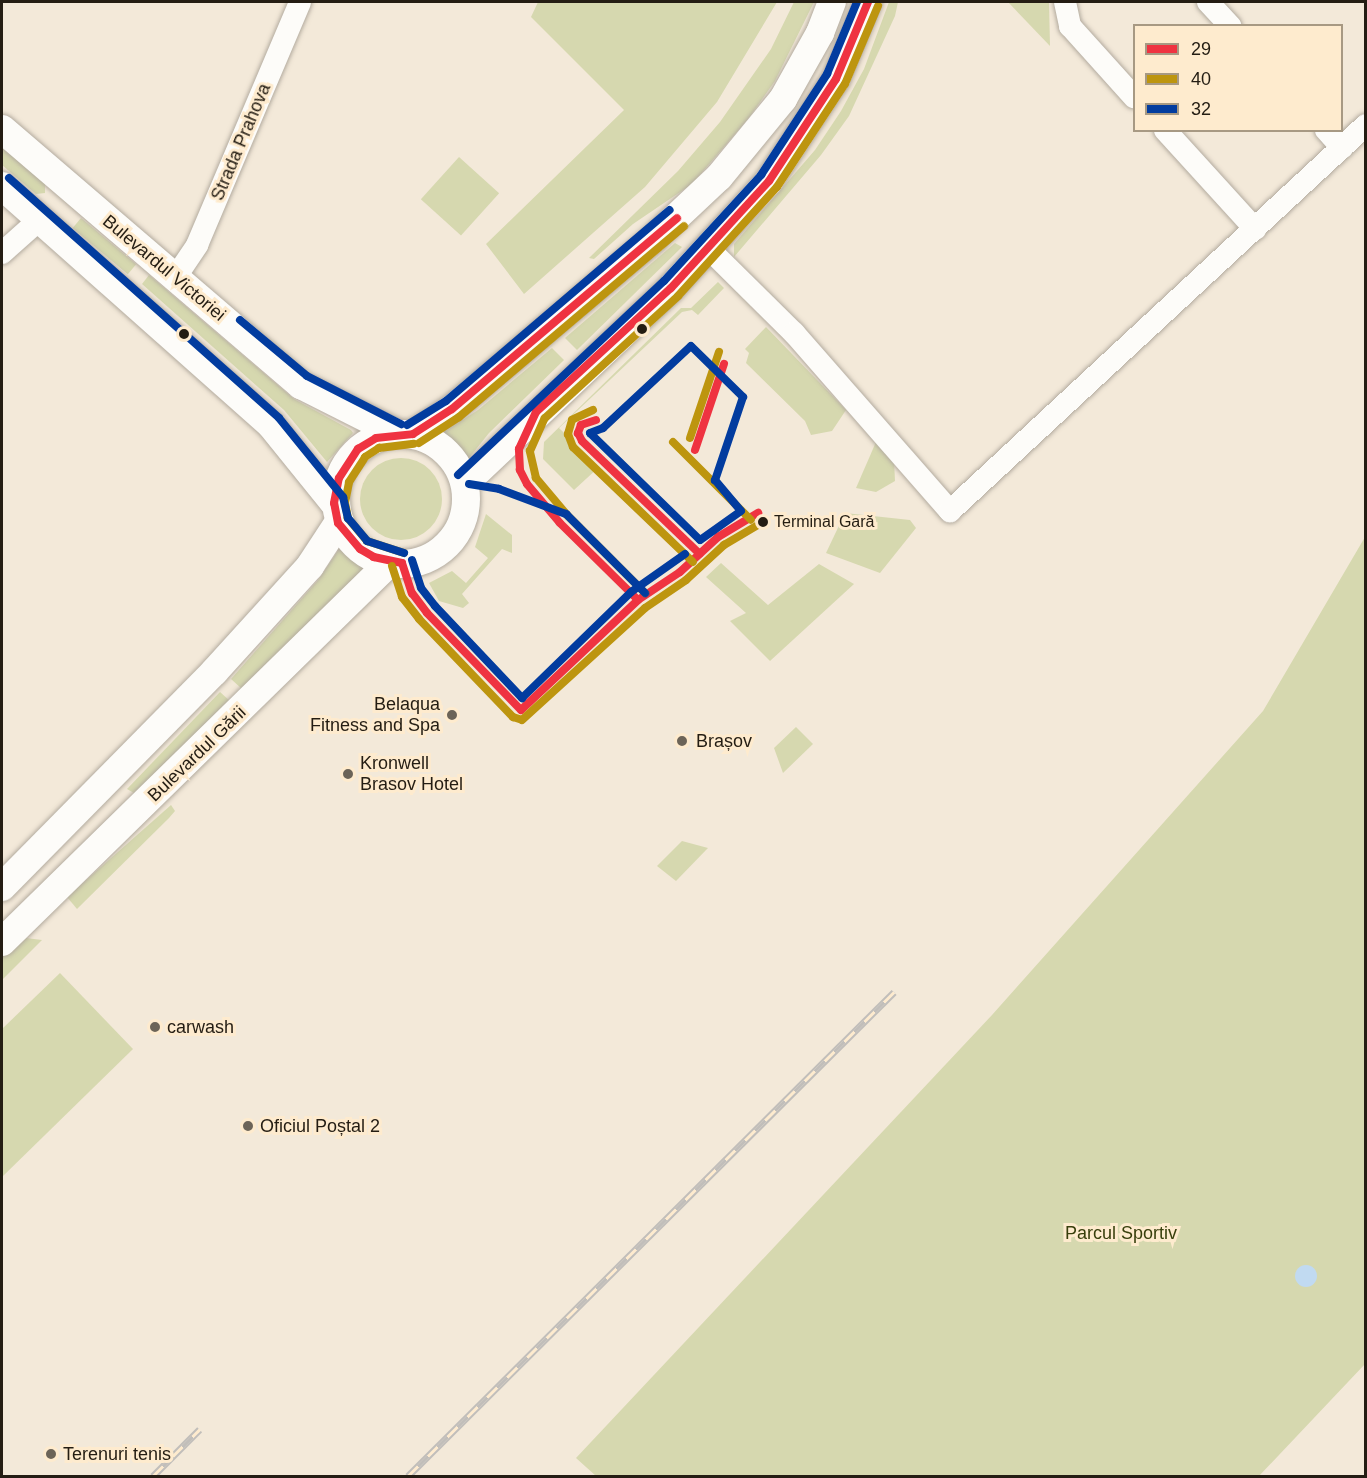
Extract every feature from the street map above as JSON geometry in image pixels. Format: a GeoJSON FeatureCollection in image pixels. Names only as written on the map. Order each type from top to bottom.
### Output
{"type":"FeatureCollection","features":[{"type":"Feature","properties":{"kind":"main road"},"geometry":{"type":"LineString","coordinates":[[2,887],[214,672],[310,566],[336,513],[339,478],[358,449],[404,433],[452,409],[654,238],[719,177],[783,99],[815,42],[832,2]]}},
{"type":"Feature","properties":{"kind":"main road"},"geometry":{"type":"LineString","coordinates":[[465,483],[709,249],[769,181],[816,115],[854,43],[868,2]]}},
{"type":"Feature","properties":{"kind":"main road","name":"Bulevardul Victoriei"},"geometry":{"type":"LineString","coordinates":[[2,129],[301,386],[404,433]]}},
{"type":"Feature","properties":{"kind":"main road"},"geometry":{"type":"LineString","coordinates":[[2,186],[271,425],[360,549],[389,563],[426,559],[448,543],[463,521],[465,483],[443,449],[404,433]]}},
{"type":"Feature","properties":{"kind":"main road"},"geometry":{"type":"LineString","coordinates":[[40,219],[68,187]]}},
{"type":"Feature","properties":{"kind":"main road","name":"Bulevardul Gării"},"geometry":{"type":"LineString","coordinates":[[2,942],[389,563]]}},
{"type":"Feature","properties":{"kind":"street","name":"Strada Prahova"},"geometry":{"type":"LineString","coordinates":[[175,278],[197,245],[300,2]]}},
{"type":"Feature","properties":{"kind":"street"},"geometry":{"type":"LineString","coordinates":[[1065,2],[1070,26],[1133,96]]}},
{"type":"Feature","properties":{"kind":"street"},"geometry":{"type":"LineString","coordinates":[[1208,2],[1228,24]]}},
{"type":"Feature","properties":{"kind":"street"},"geometry":{"type":"LineString","coordinates":[[709,249],[794,333],[950,511],[1365,125]]}},
{"type":"Feature","properties":{"kind":"street"},"geometry":{"type":"LineString","coordinates":[[1167,132],[1255,229]]}},
{"type":"Feature","properties":{"kind":"street"},"geometry":{"type":"LineString","coordinates":[[1328,132],[1342,148]]}},
{"type":"Feature","properties":{"kind":"street"},"geometry":{"type":"LineString","coordinates":[[2,253],[40,219]]}},
{"type":"Feature","properties":{"kind":"green space"},"geometry":{"type":"Polygon","coordinates":[[[538,2],[777,2],[717,102],[645,187],[524,294],[486,244],[624,110],[531,17],[538,2]]]}},
{"type":"Feature","properties":{"kind":"green space"},"geometry":{"type":"Polygon","coordinates":[[[794,2],[814,2],[775,81],[748,119],[692,184],[633,224],[594,259],[589,258],[678,171],[720,122],[771,49],[794,2]]]}},
{"type":"Feature","properties":{"kind":"green space"},"geometry":{"type":"Polygon","coordinates":[[[889,2],[898,2],[895,16],[849,116],[821,155],[734,257],[734,244],[815,150],[841,111],[864,69],[889,2]]]}},
{"type":"Feature","properties":{"kind":"green space"},"geometry":{"type":"Polygon","coordinates":[[[1008,2],[1049,2],[1050,46],[1008,2]]]}},
{"type":"Feature","properties":{"kind":"green space"},"geometry":{"type":"Polygon","coordinates":[[[2,146],[45,183],[45,193],[36,194],[2,165],[2,146]]]}},
{"type":"Feature","properties":{"kind":"green space"},"geometry":{"type":"Polygon","coordinates":[[[459,157],[499,193],[461,235],[421,199],[459,157]]]}},
{"type":"Feature","properties":{"kind":"green space"},"geometry":{"type":"Polygon","coordinates":[[[81,218],[136,264],[128,274],[73,228],[81,218]]]}},
{"type":"Feature","properties":{"kind":"green space"},"geometry":{"type":"Polygon","coordinates":[[[675,243],[682,247],[577,350],[565,338],[675,243]]]}},
{"type":"Feature","properties":{"kind":"green space"},"geometry":{"type":"Polygon","coordinates":[[[149,275],[294,399],[351,430],[353,433],[327,462],[284,410],[142,284],[149,275]]]}},
{"type":"Feature","properties":{"kind":"green space"},"geometry":{"type":"Polygon","coordinates":[[[718,282],[724,288],[698,315],[692,310],[682,312],[559,428],[599,467],[574,490],[543,459],[544,442],[681,308],[691,308],[718,282]]]}},
{"type":"Feature","properties":{"kind":"green space"},"geometry":{"type":"Polygon","coordinates":[[[766,327],[846,410],[832,431],[811,435],[805,421],[746,363],[749,353],[745,349],[766,327]]]}},
{"type":"Feature","properties":{"kind":"green space"},"geometry":{"type":"Polygon","coordinates":[[[552,348],[564,360],[489,433],[469,458],[444,432],[478,410],[552,348]]]}},
{"type":"Feature","properties":{"kind":"green space"},"geometry":{"type":"Polygon","coordinates":[[[876,442],[894,460],[895,481],[876,492],[856,488],[876,442]]]}},
{"type":"Feature","properties":{"kind":"green space"},"geometry":{"type":"Polygon","coordinates":[[[401,458],[417,461],[430,470],[439,483],[442,499],[439,515],[430,528],[417,537],[401,540],[385,537],[372,528],[363,515],[360,499],[363,483],[372,470],[385,461],[401,458]]]}},
{"type":"Feature","properties":{"kind":"green space"},"geometry":{"type":"Polygon","coordinates":[[[845,513],[910,520],[916,528],[880,573],[826,553],[845,513]]]}},
{"type":"Feature","properties":{"kind":"green space"},"geometry":{"type":"Polygon","coordinates":[[[486,514],[512,535],[512,553],[502,549],[462,594],[469,603],[463,608],[439,601],[429,583],[452,571],[466,583],[488,558],[475,547],[486,514]]]}},
{"type":"Feature","properties":{"kind":"green space","name":"Parcul Sportiv"},"geometry":{"type":"Polygon","coordinates":[[[1365,537],[1365,1364],[1259,1476],[596,1476],[576,1458],[992,1015],[1263,711],[1365,537]]]}},
{"type":"Feature","properties":{"kind":"green space"},"geometry":{"type":"Polygon","coordinates":[[[339,549],[370,573],[242,689],[231,679],[319,579],[339,549]]]}},
{"type":"Feature","properties":{"kind":"green space"},"geometry":{"type":"Polygon","coordinates":[[[721,563],[768,605],[819,564],[854,584],[770,661],[730,621],[746,613],[706,577],[721,563]]]}},
{"type":"Feature","properties":{"kind":"green space"},"geometry":{"type":"Polygon","coordinates":[[[220,692],[230,701],[134,793],[127,789],[220,692]]]}},
{"type":"Feature","properties":{"kind":"green space"},"geometry":{"type":"Polygon","coordinates":[[[796,727],[813,744],[783,773],[774,748],[796,727]]]}},
{"type":"Feature","properties":{"kind":"green space"},"geometry":{"type":"Polygon","coordinates":[[[171,805],[175,811],[169,818],[77,909],[67,897],[171,805]]]}},
{"type":"Feature","properties":{"kind":"green space"},"geometry":{"type":"Polygon","coordinates":[[[682,841],[708,848],[676,881],[657,866],[682,841]]]}},
{"type":"Feature","properties":{"kind":"green space"},"geometry":{"type":"Polygon","coordinates":[[[26,938],[42,940],[2,980],[2,955],[26,938]]]}},
{"type":"Feature","properties":{"kind":"green space"},"geometry":{"type":"Polygon","coordinates":[[[60,973],[133,1049],[2,1177],[2,1029],[60,973]]]}},
{"type":"Feature","properties":{"kind":"water"},"geometry":{"type":"Polygon","coordinates":[[[1306,1265],[1314,1268],[1317,1276],[1314,1284],[1306,1287],[1298,1284],[1295,1276],[1298,1268],[1306,1265]]]}},
{"type":"Feature","properties":{"kind":"railway"},"geometry":{"type":"LineString","coordinates":[[408,1476],[894,992]]}},
{"type":"Feature","properties":{"kind":"railway"},"geometry":{"type":"LineString","coordinates":[[153,1476],[200,1429]]}},
{"type":"Feature","properties":{"kind":"transit line","name":"32"},"geometry":{"type":"LineString","coordinates":[[458,475],[664,281],[761,175],[827,74],[857,2]]}},
{"type":"Feature","properties":{"kind":"transit line","name":"29"},"geometry":{"type":"LineString","coordinates":[[638,600],[560,523],[527,484],[520,470],[519,449],[536,412],[671,288],[769,181],[836,79],[868,2]]}},
{"type":"Feature","properties":{"kind":"transit line","name":"40"},"geometry":{"type":"LineString","coordinates":[[645,593],[568,516],[536,478],[530,451],[545,418],[678,296],[777,187],[845,84],[878,6]]}},
{"type":"Feature","properties":{"kind":"transit line","name":"32"},"geometry":{"type":"LineString","coordinates":[[9,178],[279,418],[343,497],[348,518],[367,541],[404,553]]}},
{"type":"Feature","properties":{"kind":"transit line","name":"32"},"geometry":{"type":"LineString","coordinates":[[407,425],[446,401],[670,210]]}},
{"type":"Feature","properties":{"kind":"transit line","name":"29"},"geometry":{"type":"LineString","coordinates":[[413,434],[452,409],[677,218]]}},
{"type":"Feature","properties":{"kind":"transit line","name":"40"},"geometry":{"type":"LineString","coordinates":[[419,443],[459,417],[684,226]]}},
{"type":"Feature","properties":{"kind":"transit line","name":"32"},"geometry":{"type":"LineString","coordinates":[[240,320],[307,376],[401,424]]}},
{"type":"Feature","properties":{"kind":"transit line","name":"32"},"geometry":{"type":"LineString","coordinates":[[691,346],[743,397],[715,480],[741,511],[700,540],[590,433],[603,428],[691,346]]}},
{"type":"Feature","properties":{"kind":"transit line","name":"40"},"geometry":{"type":"LineString","coordinates":[[690,438],[719,352]]}},
{"type":"Feature","properties":{"kind":"transit line","name":"29"},"geometry":{"type":"LineString","coordinates":[[695,450],[724,364]]}},
{"type":"Feature","properties":{"kind":"transit line","name":"40"},"geometry":{"type":"LineString","coordinates":[[593,410],[572,420],[568,434],[573,447],[693,562]]}},
{"type":"Feature","properties":{"kind":"transit line","name":"29"},"geometry":{"type":"LineString","coordinates":[[596,420],[581,425],[578,433],[582,441],[700,554]]}},
{"type":"Feature","properties":{"kind":"transit line","name":"29"},"geometry":{"type":"LineString","coordinates":[[402,563],[374,557],[360,549],[338,523],[334,503],[339,478],[358,449],[376,438],[413,434]]}},
{"type":"Feature","properties":{"kind":"transit line","name":"40"},"geometry":{"type":"LineString","coordinates":[[673,442],[751,520]]}},
{"type":"Feature","properties":{"kind":"transit line","name":"40"},"geometry":{"type":"LineString","coordinates":[[404,553],[367,541],[348,518],[345,503],[349,482],[365,457],[379,448],[414,444]]}},
{"type":"Feature","properties":{"kind":"transit line","name":"32"},"geometry":{"type":"LineString","coordinates":[[469,484],[499,489],[566,514],[645,593]]}},
{"type":"Feature","properties":{"kind":"transit line","name":"29"},"geometry":{"type":"LineString","coordinates":[[402,563],[412,593],[427,613],[521,710],[638,600],[680,572],[718,537],[758,513]]}},
{"type":"Feature","properties":{"kind":"transit line","name":"40"},"geometry":{"type":"LineString","coordinates":[[392,566],[402,597],[419,619],[513,717],[522,720],[645,608],[686,580],[724,545],[763,522]]}},
{"type":"Feature","properties":{"kind":"transit line","name":"32"},"geometry":{"type":"LineString","coordinates":[[412,560],[421,588],[435,606],[522,698],[631,592],[685,554]]}},
{"type":"Feature","properties":{"kind":"place","name":"Terminal Gară"},"geometry":{"type":"Point","coordinates":[763,522]}},
{"type":"Feature","properties":{"kind":"place","name":"Belaqua Fitness and Spa"},"geometry":{"type":"Point","coordinates":[452,715]}},
{"type":"Feature","properties":{"kind":"place","name":"Brașov"},"geometry":{"type":"Point","coordinates":[682,741]}},
{"type":"Feature","properties":{"kind":"place","name":"Kronwell Brasov Hotel"},"geometry":{"type":"Point","coordinates":[348,774]}},
{"type":"Feature","properties":{"kind":"place","name":"carwash"},"geometry":{"type":"Point","coordinates":[155,1027]}},
{"type":"Feature","properties":{"kind":"place","name":"Oficiul Poștal 2"},"geometry":{"type":"Point","coordinates":[248,1126]}},
{"type":"Feature","properties":{"kind":"place","name":"Terenuri tenis"},"geometry":{"type":"Point","coordinates":[51,1454]}}]}
